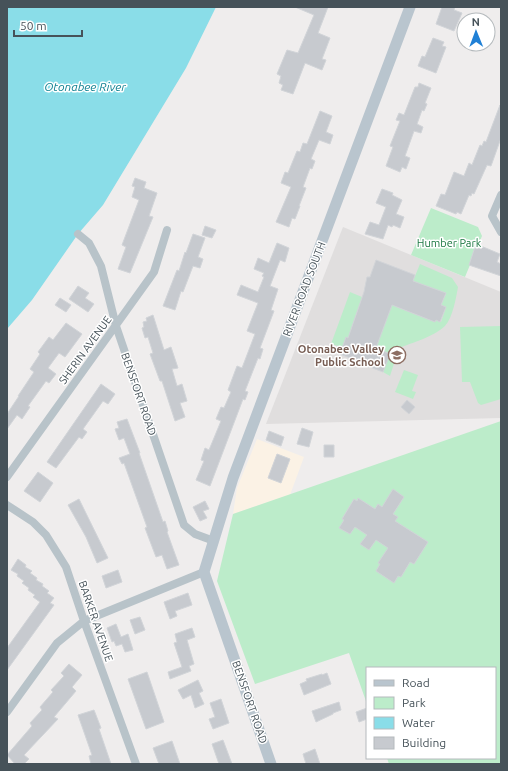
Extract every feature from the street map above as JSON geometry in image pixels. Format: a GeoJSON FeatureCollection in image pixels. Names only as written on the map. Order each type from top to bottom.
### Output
{"type":"FeatureCollection","features":[{"type":"Feature","properties":{"kind":"street","name":"RIVER ROAD SOUTH"},"geometry":{"type":"LineString","coordinates":[[204,572],[233,478],[410,7]]}},
{"type":"Feature","properties":{"kind":"street"},"geometry":{"type":"LineString","coordinates":[[501,195],[492,216],[501,232]]}},
{"type":"Feature","properties":{"kind":"street","name":"SHERIN AVENUE"},"geometry":{"type":"LineString","coordinates":[[7,477],[154,272],[167,230]]}},
{"type":"Feature","properties":{"kind":"street","name":"BENSFORT ROAD"},"geometry":{"type":"LineString","coordinates":[[78,234],[89,243],[101,266],[116,326],[184,524],[195,534],[214,542]]}},
{"type":"Feature","properties":{"kind":"street","name":"BARKER AVENUE"},"geometry":{"type":"LineString","coordinates":[[7,505],[33,522],[46,535],[66,567],[136,764]]}},
{"type":"Feature","properties":{"kind":"street","name":"BENSFORT ROAD"},"geometry":{"type":"LineString","coordinates":[[204,572],[271,764]]}},
{"type":"Feature","properties":{"kind":"street"},"geometry":{"type":"LineString","coordinates":[[7,712],[57,643],[84,621],[204,572]]}},
{"type":"Feature","properties":{"kind":"shaded area","name":"Otonabee Valley Public School"},"geometry":{"type":"Polygon","coordinates":[[[343,227],[501,292],[501,418],[266,424],[343,227]]]}},
{"type":"Feature","properties":{"kind":"shaded area"},"geometry":{"type":"Polygon","coordinates":[[[257,439],[304,457],[290,495],[233,514],[237,488],[257,439]]]}},
{"type":"Feature","properties":{"kind":"green space","name":"Humber Park"},"geometry":{"type":"Polygon","coordinates":[[[431,208],[478,227],[482,236],[465,277],[411,255],[431,208]]]}},
{"type":"Feature","properties":{"kind":"green space"},"geometry":{"type":"Polygon","coordinates":[[[420,264],[452,278],[458,287],[454,307],[448,322],[441,330],[399,348],[390,376],[383,372],[390,354],[374,348],[390,303],[394,306],[435,322],[436,320],[441,322],[446,307],[441,305],[446,294],[413,281],[420,264]]]}},
{"type":"Feature","properties":{"kind":"green space"},"geometry":{"type":"Polygon","coordinates":[[[350,292],[362,297],[351,329],[352,340],[346,338],[342,347],[331,344],[350,292]]]}},
{"type":"Feature","properties":{"kind":"green space"},"geometry":{"type":"Polygon","coordinates":[[[501,326],[501,399],[481,405],[478,403],[470,382],[462,382],[460,327],[501,326]]]}},
{"type":"Feature","properties":{"kind":"green space"},"geometry":{"type":"Polygon","coordinates":[[[404,370],[418,375],[412,391],[416,392],[413,399],[395,392],[404,370]]]}},
{"type":"Feature","properties":{"kind":"green space"},"geometry":{"type":"Polygon","coordinates":[[[501,421],[501,764],[389,764],[387,759],[496,759],[496,667],[366,667],[366,701],[349,653],[255,684],[217,581],[233,514],[501,421]]]}},
{"type":"Feature","properties":{"kind":"water","name":"Otonabee River"},"geometry":{"type":"Polygon","coordinates":[[[7,7],[216,7],[186,68],[103,205],[78,234],[32,300],[7,329],[7,7]]]}},
{"type":"Feature","properties":{"kind":"building"},"geometry":{"type":"Polygon","coordinates":[[[295,7],[328,7],[318,33],[330,38],[322,59],[326,60],[322,70],[305,63],[293,94],[281,90],[283,85],[279,83],[281,76],[277,74],[287,50],[298,53],[314,15],[295,7]]]}},
{"type":"Feature","properties":{"kind":"building"},"geometry":{"type":"Polygon","coordinates":[[[442,7],[455,7],[454,10],[459,12],[456,12],[456,26],[454,31],[436,24],[442,7]]]}},
{"type":"Feature","properties":{"kind":"building"},"geometry":{"type":"Polygon","coordinates":[[[433,38],[444,42],[442,46],[446,47],[436,73],[418,66],[422,56],[425,57],[433,38]]]}},
{"type":"Feature","properties":{"kind":"building"},"geometry":{"type":"Polygon","coordinates":[[[419,83],[431,88],[425,103],[427,104],[424,111],[422,110],[417,124],[423,127],[421,133],[414,131],[405,156],[410,158],[406,169],[402,167],[400,172],[386,166],[393,147],[390,146],[400,121],[396,120],[399,113],[404,115],[415,87],[418,87],[419,83]]]}},
{"type":"Feature","properties":{"kind":"building"},"geometry":{"type":"Polygon","coordinates":[[[500,105],[501,138],[491,166],[487,165],[474,194],[472,193],[471,196],[469,195],[461,214],[457,212],[456,214],[436,206],[441,194],[445,195],[454,172],[464,176],[469,163],[472,165],[480,145],[482,146],[484,141],[486,142],[500,105]]]}},
{"type":"Feature","properties":{"kind":"building"},"geometry":{"type":"Polygon","coordinates":[[[320,111],[332,116],[326,132],[333,135],[330,144],[319,140],[311,159],[315,161],[312,169],[310,168],[303,187],[306,188],[300,206],[295,219],[292,218],[289,227],[276,222],[291,187],[281,183],[285,172],[288,173],[297,151],[300,152],[303,143],[307,144],[320,111]]]}},
{"type":"Feature","properties":{"kind":"building"},"geometry":{"type":"Polygon","coordinates":[[[135,178],[146,182],[144,188],[157,193],[149,216],[153,217],[130,273],[118,269],[126,247],[122,245],[139,200],[132,197],[135,187],[132,186],[135,178]]]}},
{"type":"Feature","properties":{"kind":"building"},"geometry":{"type":"Polygon","coordinates":[[[382,189],[393,193],[392,195],[402,200],[396,214],[404,217],[400,228],[393,225],[392,227],[388,225],[383,239],[365,234],[370,222],[379,225],[386,207],[376,203],[382,189]]]}},
{"type":"Feature","properties":{"kind":"building"},"geometry":{"type":"Polygon","coordinates":[[[205,226],[216,230],[212,238],[202,235],[205,226]]]}},
{"type":"Feature","properties":{"kind":"building"},"geometry":{"type":"Polygon","coordinates":[[[193,234],[205,238],[198,257],[203,259],[200,268],[193,266],[183,292],[181,291],[175,310],[163,306],[177,270],[179,271],[193,234]]]}},
{"type":"Feature","properties":{"kind":"building"},"geometry":{"type":"Polygon","coordinates":[[[277,243],[289,248],[285,262],[280,260],[270,286],[278,289],[271,310],[274,311],[260,348],[263,349],[260,359],[258,358],[245,391],[248,392],[245,400],[243,399],[210,486],[196,480],[204,461],[201,460],[205,448],[209,450],[221,421],[216,419],[221,407],[224,408],[231,392],[228,390],[237,366],[242,368],[255,334],[247,331],[258,303],[237,295],[241,285],[258,292],[264,277],[262,276],[264,273],[254,269],[258,258],[269,263],[277,243]]]}},
{"type":"Feature","properties":{"kind":"building"},"geometry":{"type":"Polygon","coordinates":[[[476,244],[500,254],[497,262],[501,264],[501,276],[469,265],[476,244]]]}},
{"type":"Feature","properties":{"kind":"building"},"geometry":{"type":"Polygon","coordinates":[[[376,260],[415,275],[413,281],[446,293],[441,305],[446,307],[440,322],[436,320],[435,322],[392,305],[376,348],[390,354],[383,372],[340,354],[346,337],[348,338],[364,292],[367,277],[370,277],[376,260]]]}},
{"type":"Feature","properties":{"kind":"building"},"geometry":{"type":"Polygon","coordinates":[[[78,286],[89,293],[85,298],[94,304],[88,312],[69,299],[78,286]]]}},
{"type":"Feature","properties":{"kind":"building"},"geometry":{"type":"Polygon","coordinates":[[[60,298],[71,305],[66,312],[55,305],[60,298]]]}},
{"type":"Feature","properties":{"kind":"building"},"geometry":{"type":"Polygon","coordinates":[[[153,315],[164,350],[171,347],[178,368],[172,369],[177,386],[182,384],[187,401],[180,403],[185,417],[175,421],[162,381],[160,381],[150,354],[153,353],[148,337],[145,338],[142,328],[144,327],[143,322],[147,321],[146,318],[153,315]]]}},
{"type":"Feature","properties":{"kind":"building"},"geometry":{"type":"Polygon","coordinates":[[[66,323],[82,334],[65,357],[59,353],[48,368],[56,374],[49,383],[46,381],[28,406],[30,407],[22,419],[17,415],[7,429],[7,414],[34,372],[30,369],[40,354],[38,352],[49,337],[53,340],[66,323]]]}},
{"type":"Feature","properties":{"kind":"building"},"geometry":{"type":"Polygon","coordinates":[[[101,384],[115,394],[108,404],[103,401],[83,429],[87,432],[82,439],[79,437],[56,468],[47,462],[101,384]]]}},
{"type":"Feature","properties":{"kind":"building"},"geometry":{"type":"Polygon","coordinates":[[[407,400],[415,407],[409,414],[401,407],[407,400]]]}},
{"type":"Feature","properties":{"kind":"building"},"geometry":{"type":"Polygon","coordinates":[[[127,419],[163,522],[165,521],[167,532],[179,565],[167,569],[162,555],[156,557],[124,463],[122,464],[119,458],[130,454],[124,438],[119,440],[115,429],[119,428],[117,422],[127,419]]]}},
{"type":"Feature","properties":{"kind":"building"},"geometry":{"type":"Polygon","coordinates":[[[302,428],[313,432],[309,447],[297,444],[302,428]]]}},
{"type":"Feature","properties":{"kind":"building"},"geometry":{"type":"Polygon","coordinates":[[[269,431],[284,437],[281,446],[266,440],[269,431]]]}},
{"type":"Feature","properties":{"kind":"building"},"geometry":{"type":"Polygon","coordinates":[[[324,445],[334,445],[334,457],[324,457],[324,445]]]}},
{"type":"Feature","properties":{"kind":"building"},"geometry":{"type":"Polygon","coordinates":[[[277,454],[290,459],[281,483],[268,478],[277,454]]]}},
{"type":"Feature","properties":{"kind":"building"},"geometry":{"type":"Polygon","coordinates":[[[38,472],[53,483],[40,502],[24,491],[38,472]]]}},
{"type":"Feature","properties":{"kind":"building"},"geometry":{"type":"Polygon","coordinates":[[[393,489],[404,497],[393,514],[398,517],[395,521],[428,542],[414,564],[410,562],[401,577],[398,576],[394,583],[376,571],[380,564],[378,563],[388,548],[376,540],[369,550],[360,544],[367,535],[355,527],[350,534],[339,528],[344,520],[342,519],[354,499],[357,501],[358,498],[375,509],[378,504],[382,507],[393,489]]]}},
{"type":"Feature","properties":{"kind":"building"},"geometry":{"type":"Polygon","coordinates":[[[79,499],[108,558],[97,563],[86,537],[68,505],[79,499]]]}},
{"type":"Feature","properties":{"kind":"building"},"geometry":{"type":"Polygon","coordinates":[[[205,501],[209,509],[203,511],[207,518],[200,521],[193,507],[205,501]]]}},
{"type":"Feature","properties":{"kind":"building"},"geometry":{"type":"Polygon","coordinates":[[[18,559],[26,565],[25,567],[32,571],[30,573],[49,591],[47,593],[54,598],[50,603],[54,605],[7,670],[7,648],[40,602],[33,597],[35,595],[28,590],[29,588],[22,583],[24,581],[17,576],[18,574],[11,570],[18,559]]]}},
{"type":"Feature","properties":{"kind":"building"},"geometry":{"type":"Polygon","coordinates":[[[118,570],[122,582],[106,588],[102,576],[118,570]]]}},
{"type":"Feature","properties":{"kind":"building"},"geometry":{"type":"Polygon","coordinates":[[[188,593],[192,605],[175,611],[177,616],[170,619],[164,602],[188,593]]]}},
{"type":"Feature","properties":{"kind":"building"},"geometry":{"type":"Polygon","coordinates":[[[140,617],[145,630],[135,634],[130,620],[140,617]]]}},
{"type":"Feature","properties":{"kind":"building"},"geometry":{"type":"Polygon","coordinates":[[[116,624],[121,637],[128,634],[133,650],[125,652],[122,644],[116,646],[114,641],[112,642],[107,628],[116,624]]]}},
{"type":"Feature","properties":{"kind":"building"},"geometry":{"type":"Polygon","coordinates":[[[192,628],[195,637],[187,640],[194,664],[189,666],[191,671],[170,679],[168,672],[182,667],[174,643],[177,642],[175,634],[192,628]]]}},
{"type":"Feature","properties":{"kind":"building"},"geometry":{"type":"Polygon","coordinates":[[[69,664],[82,675],[72,687],[76,691],[54,717],[58,719],[24,755],[29,759],[24,764],[15,764],[7,755],[32,726],[30,723],[42,710],[40,707],[53,692],[51,690],[64,676],[61,673],[69,664]]]}},
{"type":"Feature","properties":{"kind":"building"},"geometry":{"type":"Polygon","coordinates":[[[147,672],[164,722],[146,729],[128,679],[147,672]]]}},
{"type":"Feature","properties":{"kind":"building"},"geometry":{"type":"Polygon","coordinates":[[[327,673],[331,684],[304,695],[300,684],[307,681],[306,679],[327,673]]]}},
{"type":"Feature","properties":{"kind":"building"},"geometry":{"type":"Polygon","coordinates":[[[198,680],[203,691],[199,693],[204,704],[195,708],[191,695],[183,699],[178,690],[198,680]]]}},
{"type":"Feature","properties":{"kind":"building"},"geometry":{"type":"Polygon","coordinates":[[[221,699],[229,723],[213,729],[209,719],[215,717],[210,703],[221,699]]]}},
{"type":"Feature","properties":{"kind":"building"},"geometry":{"type":"Polygon","coordinates":[[[339,702],[341,710],[316,722],[312,711],[339,702]]]}},
{"type":"Feature","properties":{"kind":"building"},"geometry":{"type":"Polygon","coordinates":[[[366,708],[366,719],[359,722],[356,712],[366,708]]]}},
{"type":"Feature","properties":{"kind":"building"},"geometry":{"type":"Polygon","coordinates":[[[94,710],[101,728],[99,729],[111,764],[91,764],[89,756],[92,755],[78,715],[94,710]]]}},
{"type":"Feature","properties":{"kind":"building"},"geometry":{"type":"Polygon","coordinates":[[[223,740],[232,764],[219,764],[212,744],[223,740]]]}},
{"type":"Feature","properties":{"kind":"building"},"geometry":{"type":"Polygon","coordinates":[[[172,741],[180,764],[159,764],[153,748],[172,741]]]}},
{"type":"Feature","properties":{"kind":"building"},"geometry":{"type":"Polygon","coordinates":[[[315,749],[320,764],[306,764],[303,754],[315,749]]]}},
{"type":"Feature","properties":{"kind":"place","name":"Otonabee Valley Public School"},"geometry":{"type":"Point","coordinates":[397,355]}}]}
